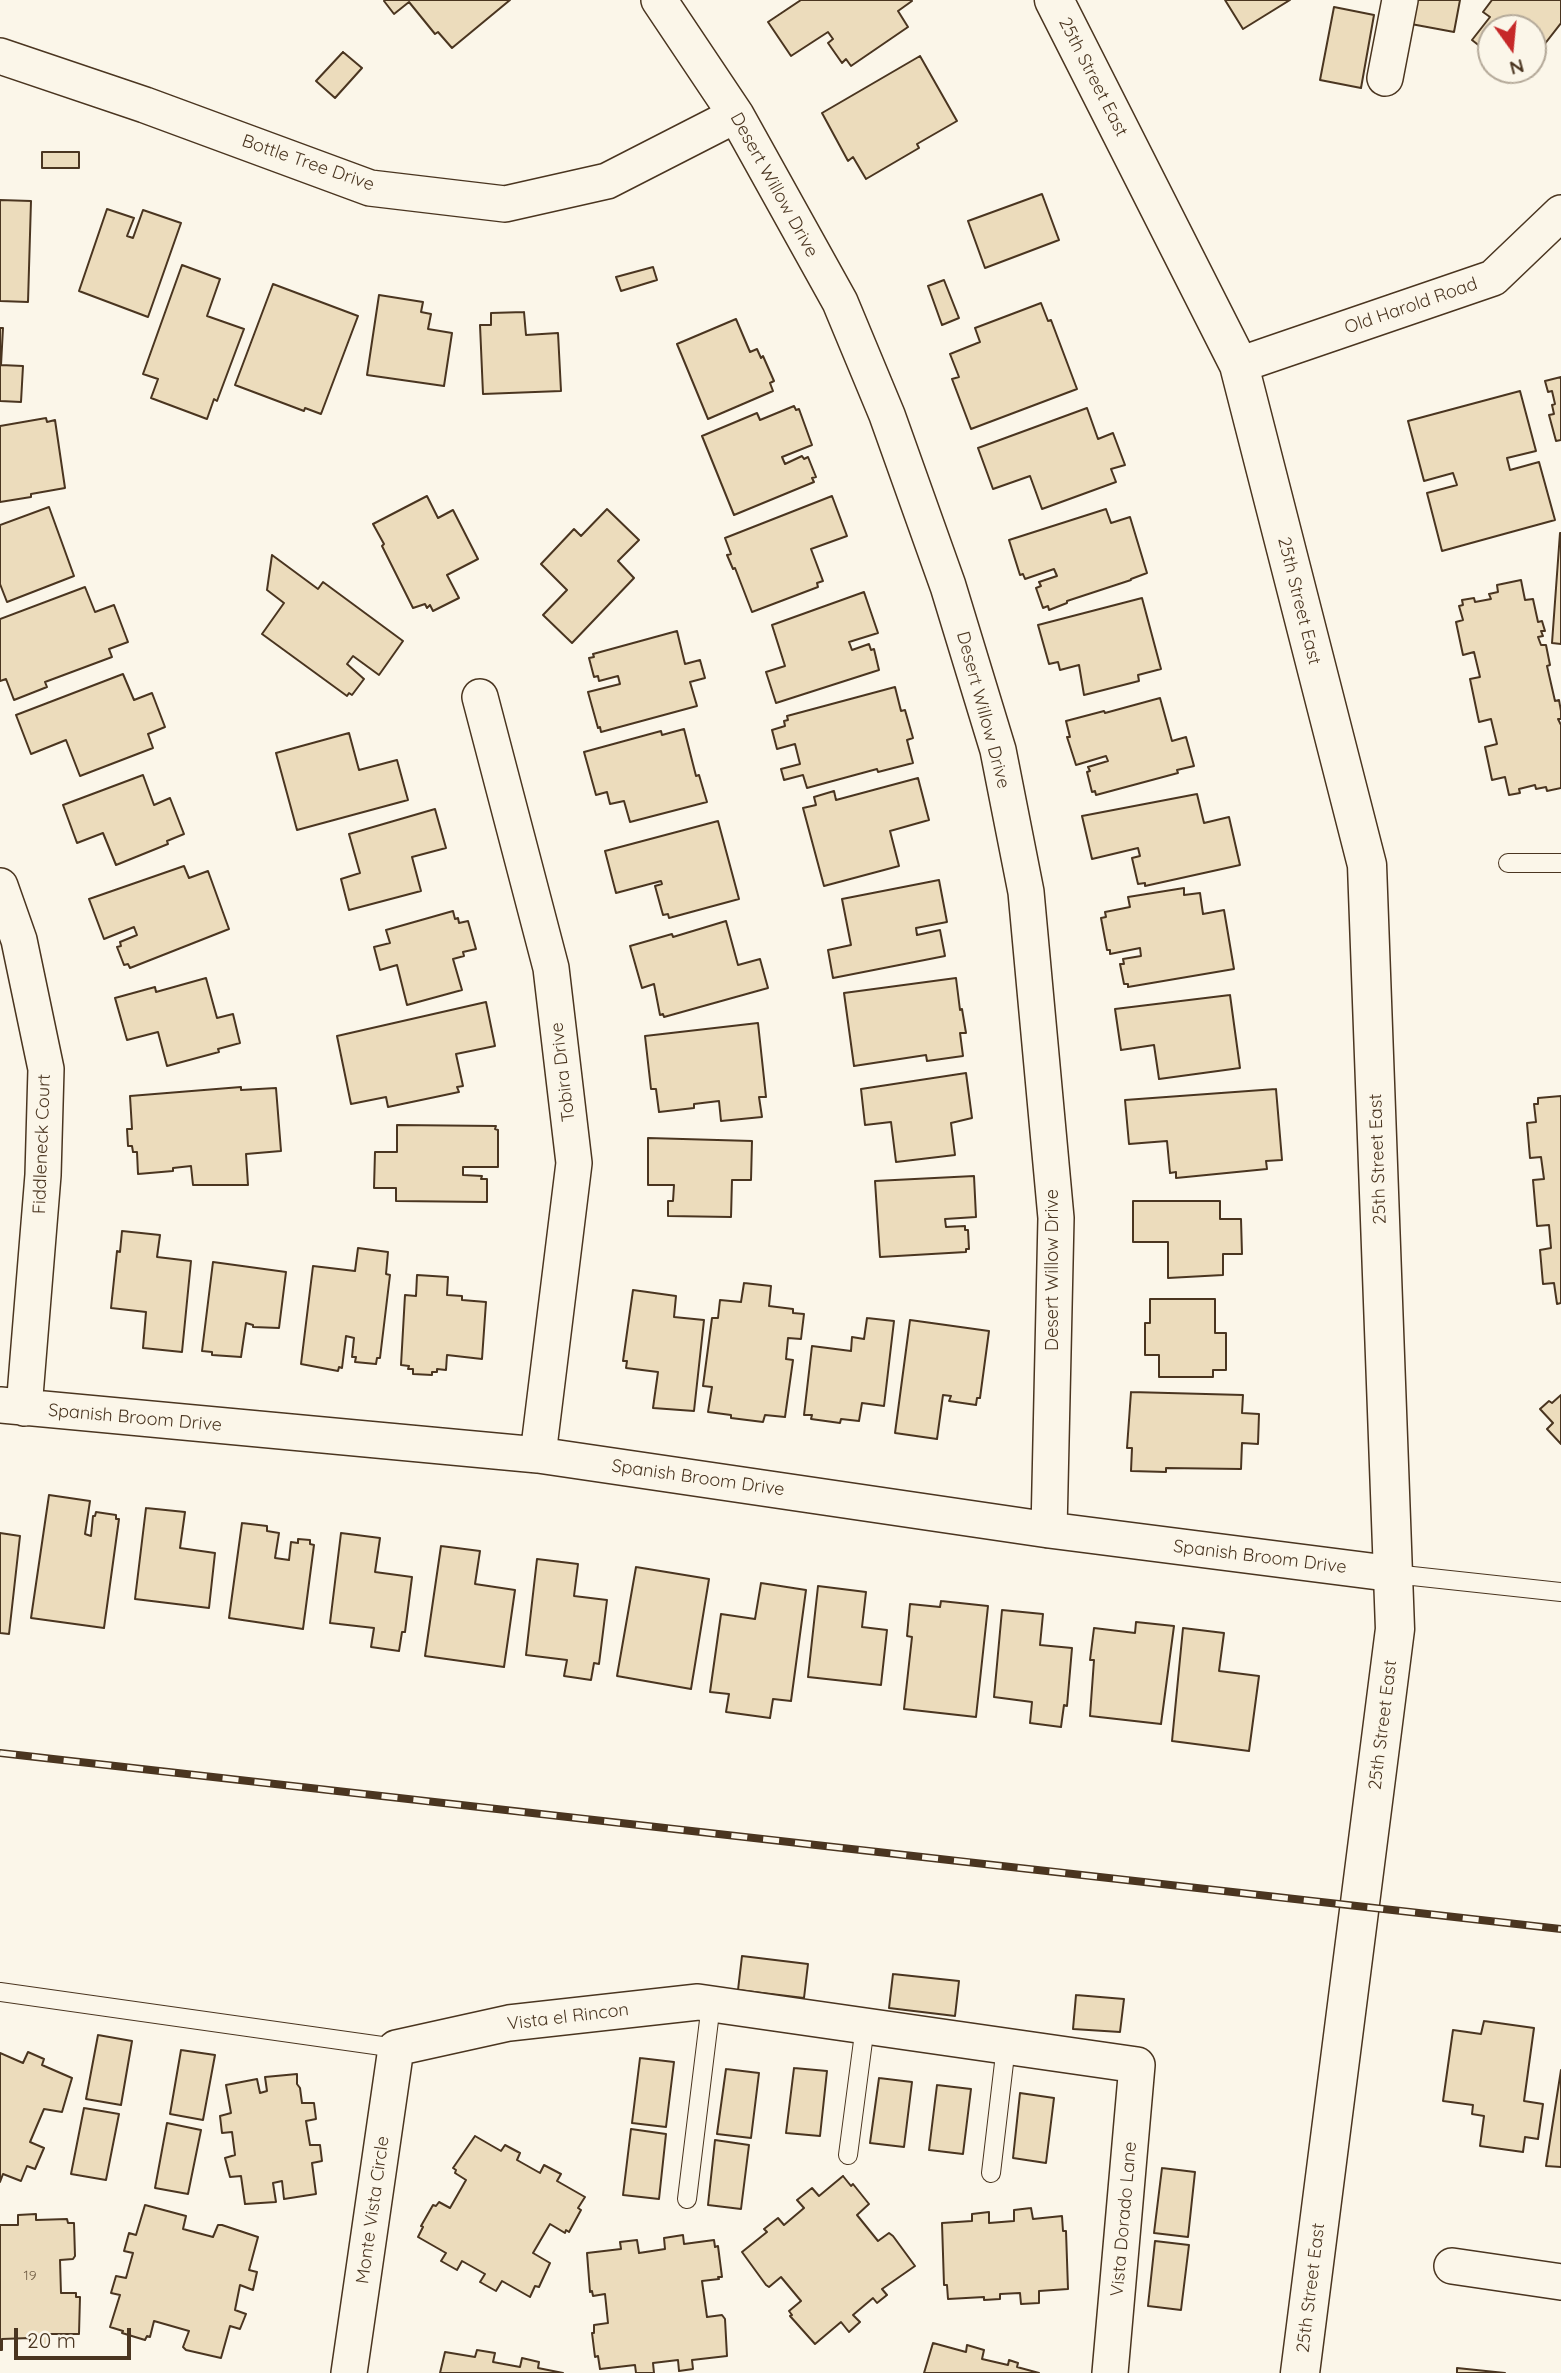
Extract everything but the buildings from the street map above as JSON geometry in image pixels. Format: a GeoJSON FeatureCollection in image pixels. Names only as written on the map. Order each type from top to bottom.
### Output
{"type":"FeatureCollection","features":[{"type":"Feature","properties":{"kind":"main road","name":"25th Street East"},"geometry":{"type":"LineString","coordinates":[[1054,0],[1239,365],[1367,865],[1395,1629],[1300,2373]]}},
{"type":"Feature","properties":{"kind":"street","name":"Desert Willow Drive"},"geometry":{"type":"LineString","coordinates":[[659,0],[736,115],[846,315],[887,415],[943,573],[998,750],[1026,892],[1056,1218],[1049,1530]]}},
{"type":"Feature","properties":{"kind":"street"},"geometry":{"type":"LineString","coordinates":[[1385,78],[1400,0]]}},
{"type":"Feature","properties":{"kind":"street","name":"Bottle Tree Drive"},"geometry":{"type":"LineString","coordinates":[[0,57],[145,105],[370,188],[505,204],[607,181],[736,115]]}},
{"type":"Feature","properties":{"kind":"street","name":"Old Harold Road"},"geometry":{"type":"LineString","coordinates":[[1239,365],[1493,278],[1561,212]]}},
{"type":"Feature","properties":{"kind":"street","name":"Tobira Drive"},"geometry":{"type":"LineString","coordinates":[[480,697],[551,968],[574,1163],[538,1454]]}},
{"type":"Feature","properties":{"kind":"street","name":"Fiddleneck Court"},"geometry":{"type":"LineString","coordinates":[[0,886],[19,940],[46,1069],[43,1175],[12,1406]]}},
{"type":"Feature","properties":{"kind":"street","name":"Spanish Broom Drive"},"geometry":{"type":"LineString","coordinates":[[12,1406],[538,1454],[1049,1530],[1394,1574]]}},
{"type":"Feature","properties":{"kind":"street","name":"Vista el Rincon"},"geometry":{"type":"LineString","coordinates":[[396,2048],[509,2023],[698,2002],[1137,2065]]}},
{"type":"Feature","properties":{"kind":"street","name":"Monte Vista Circle"},"geometry":{"type":"LineString","coordinates":[[349,2373],[396,2048]]}},
{"type":"Feature","properties":{"kind":"street","name":"Vista Dorado Lane"},"geometry":{"type":"LineString","coordinates":[[1110,2373],[1137,2065]]}},
{"type":"Feature","properties":{"kind":"street"},"geometry":{"type":"LineString","coordinates":[[1452,2266],[1561,2282]]}},
{"type":"Feature","properties":{"kind":"lane"},"geometry":{"type":"LineString","coordinates":[[1508,863],[1561,863]]}},
{"type":"Feature","properties":{"kind":"lane"},"geometry":{"type":"LineString","coordinates":[[1394,1574],[1561,1592]]}},
{"type":"Feature","properties":{"kind":"lane","name":"Vista el Rincon"},"geometry":{"type":"LineString","coordinates":[[0,1992],[396,2048]]}},
{"type":"Feature","properties":{"kind":"lane"},"geometry":{"type":"LineString","coordinates":[[687,2199],[711,2004]]}},
{"type":"Feature","properties":{"kind":"lane"},"geometry":{"type":"LineString","coordinates":[[848,2155],[865,2026]]}},
{"type":"Feature","properties":{"kind":"lane"},"geometry":{"type":"LineString","coordinates":[[992,2173],[1006,2046]]}},
{"type":"Feature","properties":{"kind":"railway"},"geometry":{"type":"LineString","coordinates":[[0,1753],[1561,1929]]}}]}
